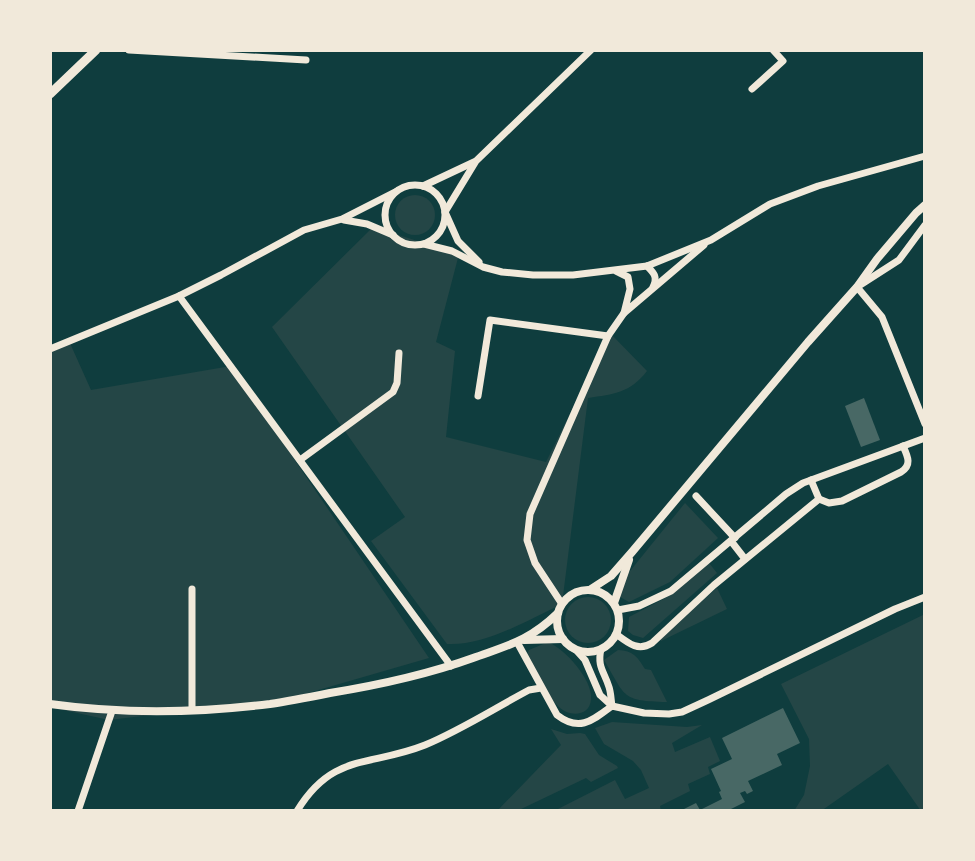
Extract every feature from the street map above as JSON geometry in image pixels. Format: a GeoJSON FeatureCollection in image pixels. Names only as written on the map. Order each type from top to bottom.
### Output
{"type":"FeatureCollection","features":[{"type":"Feature","properties":{"kind":"main road"},"geometry":{"type":"LineString","coordinates":[[50,94],[96,50]]}},
{"type":"Feature","properties":{"kind":"street"},"geometry":{"type":"LineString","coordinates":[[129,50],[306,60]]}},
{"type":"Feature","properties":{"kind":"street"},"geometry":{"type":"LineString","coordinates":[[424,244],[440,232],[445,212],[476,161],[591,50]]}},
{"type":"Feature","properties":{"kind":"street"},"geometry":{"type":"LineString","coordinates":[[752,89],[783,61],[773,50]]}},
{"type":"Feature","properties":{"kind":"street"},"geometry":{"type":"LineString","coordinates":[[907,162],[925,149]]}},
{"type":"Feature","properties":{"kind":"street"},"geometry":{"type":"LineString","coordinates":[[925,156],[818,186],[770,204],[711,240],[624,313],[608,336],[530,514],[527,540],[535,563],[560,608],[557,621],[559,632],[585,660],[600,695],[612,706],[644,713],[682,712],[925,597]]}},
{"type":"Feature","properties":{"kind":"street"},"geometry":{"type":"LineString","coordinates":[[423,186],[476,161]]}},
{"type":"Feature","properties":{"kind":"street"},"geometry":{"type":"LineString","coordinates":[[50,349],[179,296],[304,230],[342,219],[409,185],[423,186],[434,192],[458,241],[483,267]]}},
{"type":"Feature","properties":{"kind":"street"},"geometry":{"type":"LineString","coordinates":[[393,236],[385,217],[390,198],[397,191]]}},
{"type":"Feature","properties":{"kind":"street"},"geometry":{"type":"LineString","coordinates":[[50,704],[112,711],[192,710],[270,704],[396,682],[520,641],[542,629],[572,593],[591,589],[611,576],[925,205]]}},
{"type":"Feature","properties":{"kind":"street"},"geometry":{"type":"LineString","coordinates":[[342,219],[367,224],[402,242],[452,251],[483,267],[533,275],[573,275],[647,266],[711,240]]}},
{"type":"Feature","properties":{"kind":"street"},"geometry":{"type":"LineString","coordinates":[[857,287],[899,260],[925,225]]}},
{"type":"Feature","properties":{"kind":"street"},"geometry":{"type":"LineString","coordinates":[[647,266],[654,273],[656,281],[652,289]]}},
{"type":"Feature","properties":{"kind":"street"},"geometry":{"type":"LineString","coordinates":[[614,269],[628,277],[630,289],[624,313]]}},
{"type":"Feature","properties":{"kind":"street"},"geometry":{"type":"LineString","coordinates":[[857,287],[882,317],[925,424]]}},
{"type":"Feature","properties":{"kind":"street"},"geometry":{"type":"LineString","coordinates":[[179,296],[451,666]]}},
{"type":"Feature","properties":{"kind":"street"},"geometry":{"type":"LineString","coordinates":[[478,396],[490,320],[608,336]]}},
{"type":"Feature","properties":{"kind":"street"},"geometry":{"type":"LineString","coordinates":[[300,460],[393,392],[397,383],[399,353]]}},
{"type":"Feature","properties":{"kind":"street"},"geometry":{"type":"LineString","coordinates":[[591,589],[607,596],[616,606],[639,606],[671,591],[786,494],[811,480],[925,438]]}},
{"type":"Feature","properties":{"kind":"street"},"geometry":{"type":"LineString","coordinates":[[811,480],[819,499],[829,503],[842,501],[908,466],[909,460],[903,446]]}},
{"type":"Feature","properties":{"kind":"street"},"geometry":{"type":"LineString","coordinates":[[696,496],[745,559]]}},
{"type":"Feature","properties":{"kind":"street"},"geometry":{"type":"LineString","coordinates":[[616,634],[636,647],[647,646],[745,559],[819,499]]}},
{"type":"Feature","properties":{"kind":"street"},"geometry":{"type":"LineString","coordinates":[[576,650],[593,652],[601,649],[616,634],[619,627],[616,606],[620,583],[632,552]]}},
{"type":"Feature","properties":{"kind":"street"},"geometry":{"type":"LineString","coordinates":[[192,589],[192,710]]}},
{"type":"Feature","properties":{"kind":"street"},"geometry":{"type":"LineString","coordinates":[[520,641],[563,639]]}},
{"type":"Feature","properties":{"kind":"street"},"geometry":{"type":"LineString","coordinates":[[520,641],[541,688],[557,715],[566,722],[582,724],[612,706]]}},
{"type":"Feature","properties":{"kind":"street"},"geometry":{"type":"LineString","coordinates":[[601,649],[600,667],[610,689],[612,706]]}},
{"type":"Feature","properties":{"kind":"street"},"geometry":{"type":"LineString","coordinates":[[297,811],[309,792],[348,765],[425,745],[529,690],[541,688]]}},
{"type":"Feature","properties":{"kind":"street"},"geometry":{"type":"LineString","coordinates":[[78,811],[112,711]]}},
{"type":"Feature","properties":{"kind":"shaded area"},"geometry":{"type":"Polygon","coordinates":[[[415,195],[429,201],[435,215],[429,229],[415,235],[401,229],[395,215],[401,201],[415,195]]]}},
{"type":"Feature","properties":{"kind":"shaded area"},"geometry":{"type":"Polygon","coordinates":[[[373,227],[459,254],[436,342],[455,351],[446,437],[546,462],[610,333],[647,371],[628,388],[614,394],[588,398],[562,604],[506,631],[476,641],[447,644],[371,541],[405,517],[272,327],[373,227]]]}},
{"type":"Feature","properties":{"kind":"shaded area"},"geometry":{"type":"Polygon","coordinates":[[[69,341],[91,390],[231,366],[429,658],[270,704],[109,720],[50,707],[50,351],[69,341]]]}},
{"type":"Feature","properties":{"kind":"shaded area"},"geometry":{"type":"Polygon","coordinates":[[[685,503],[718,538],[670,582],[629,602],[620,597],[622,581],[685,503]]]}},
{"type":"Feature","properties":{"kind":"shaded area"},"geometry":{"type":"Polygon","coordinates":[[[709,563],[717,573],[643,638],[628,631],[629,617],[671,595],[709,563]]]}},
{"type":"Feature","properties":{"kind":"shaded area"},"geometry":{"type":"Polygon","coordinates":[[[717,588],[727,609],[661,641],[661,637],[717,588]]]}},
{"type":"Feature","properties":{"kind":"shaded area"},"geometry":{"type":"Polygon","coordinates":[[[588,597],[604,604],[611,620],[604,636],[588,643],[572,636],[565,620],[572,604],[588,597]]]}},
{"type":"Feature","properties":{"kind":"shaded area"},"geometry":{"type":"Polygon","coordinates":[[[925,614],[925,811],[921,811],[888,764],[821,811],[794,811],[804,795],[810,766],[809,739],[781,684],[925,614]]]}},
{"type":"Feature","properties":{"kind":"shaded area"},"geometry":{"type":"Polygon","coordinates":[[[548,642],[570,658],[588,683],[590,705],[583,712],[573,714],[559,707],[537,675],[527,654],[529,650],[548,642]]]}},
{"type":"Feature","properties":{"kind":"shaded area"},"geometry":{"type":"Polygon","coordinates":[[[618,650],[631,653],[645,669],[651,670],[667,702],[633,698],[621,689],[604,660],[618,650]]]}},
{"type":"Feature","properties":{"kind":"shaded area"},"geometry":{"type":"Polygon","coordinates":[[[612,722],[687,727],[702,725],[672,743],[675,752],[710,737],[720,761],[708,767],[710,774],[688,784],[690,791],[660,806],[661,811],[554,811],[615,780],[625,799],[649,788],[633,761],[604,744],[595,728],[612,722]]]}},
{"type":"Feature","properties":{"kind":"shaded area"},"geometry":{"type":"Polygon","coordinates":[[[551,729],[567,734],[585,734],[599,755],[618,768],[591,782],[586,778],[517,811],[497,811],[561,745],[551,729]]]}},
{"type":"Feature","properties":{"kind":"building"},"geometry":{"type":"Polygon","coordinates":[[[864,398],[880,440],[861,447],[845,406],[864,398]]]}},
{"type":"Feature","properties":{"kind":"building"},"geometry":{"type":"Polygon","coordinates":[[[783,708],[800,743],[777,754],[782,765],[748,781],[753,791],[740,793],[745,802],[727,811],[680,811],[696,803],[700,810],[722,799],[711,769],[732,759],[722,738],[783,708]]]}}]}
